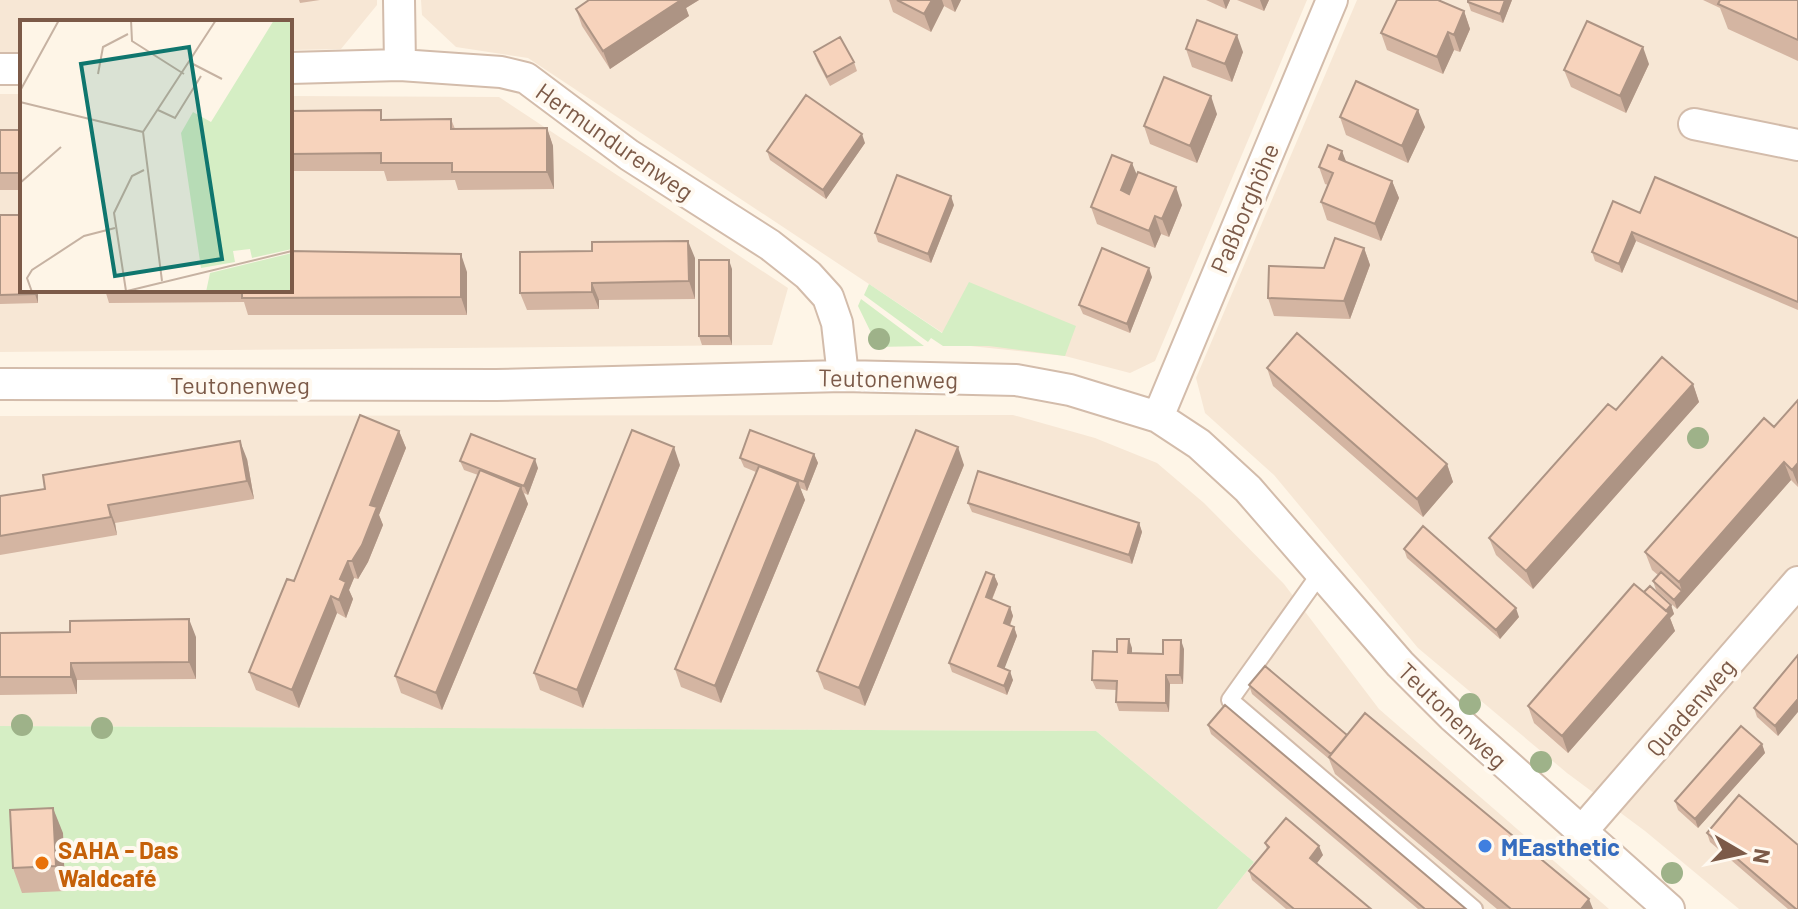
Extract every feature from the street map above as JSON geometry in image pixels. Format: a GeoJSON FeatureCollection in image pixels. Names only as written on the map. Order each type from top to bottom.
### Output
{"type":"FeatureCollection","features":[{"type":"Feature","properties":{"kind":"street"},"geometry":{"type":"LineString","coordinates":[[399,0],[400,65]]}},
{"type":"Feature","properties":{"kind":"street","name":"Paßborghöhe"},"geometry":{"type":"LineString","coordinates":[[1158,417],[1332,0]]}},
{"type":"Feature","properties":{"kind":"street","name":"Hermundurenweg"},"geometry":{"type":"LineString","coordinates":[[292,68],[400,65],[501,72],[526,78],[629,155],[770,245],[808,275],[828,297],[837,323],[843,376]]}},
{"type":"Feature","properties":{"kind":"street"},"geometry":{"type":"LineString","coordinates":[[1694,124],[1798,145]]}},
{"type":"Feature","properties":{"kind":"street","name":"Teutonenweg"},"geometry":{"type":"LineString","coordinates":[[0,384],[496,385],[843,376],[1016,380],[1070,390],[1158,417],[1199,444],[1248,489],[1400,664],[1452,716],[1667,908]]}},
{"type":"Feature","properties":{"kind":"street","name":"Quadenweg"},"geometry":{"type":"LineString","coordinates":[[1582,831],[1798,582]]}},
{"type":"Feature","properties":{"kind":"lane"},"geometry":{"type":"LineString","coordinates":[[1322,571],[1230,700],[1474,909]]}},
{"type":"Feature","properties":{"kind":"shaded area"},"geometry":{"type":"Polygon","coordinates":[[[0,0],[377,0],[377,5],[341,49],[292,50],[292,20],[20,20],[20,56],[0,56],[0,0]]]}},
{"type":"Feature","properties":{"kind":"shaded area"},"geometry":{"type":"Polygon","coordinates":[[[421,0],[1307,0],[1155,361],[1130,373],[1065,356],[961,345],[528,58],[456,47],[422,15],[421,0]]]}},
{"type":"Feature","properties":{"kind":"shaded area"},"geometry":{"type":"Polygon","coordinates":[[[1357,0],[1798,0],[1798,909],[1739,909],[1645,831],[1567,773],[1418,648],[1274,475],[1205,413],[1196,378],[1357,0]]]}},
{"type":"Feature","properties":{"kind":"shaded area"},"geometry":{"type":"Polygon","coordinates":[[[0,94],[20,94],[20,292],[292,292],[292,96],[499,97],[788,288],[772,345],[0,352],[0,94]]]}},
{"type":"Feature","properties":{"kind":"shaded area"},"geometry":{"type":"Polygon","coordinates":[[[1013,415],[1095,438],[1157,463],[1204,503],[1284,584],[1379,709],[1609,909],[1217,909],[1254,862],[1096,731],[0,726],[0,416],[1013,415]]]}},
{"type":"Feature","properties":{"kind":"green space"},"geometry":{"type":"Polygon","coordinates":[[[969,282],[1076,326],[1065,356],[989,346],[943,346],[931,338],[928,342],[864,295],[869,284],[942,333],[969,282]]]}},
{"type":"Feature","properties":{"kind":"green space"},"geometry":{"type":"Polygon","coordinates":[[[861,299],[924,346],[878,347],[858,306],[861,299]]]}},
{"type":"Feature","properties":{"kind":"green space"},"geometry":{"type":"Polygon","coordinates":[[[0,726],[1096,731],[1254,862],[1217,909],[0,909],[0,726]]]}},
{"type":"Feature","properties":{"kind":"building"},"geometry":{"type":"Polygon","coordinates":[[[589,0],[681,0],[603,51],[576,9],[589,0]]]}},
{"type":"Feature","properties":{"kind":"building"},"geometry":{"type":"Polygon","coordinates":[[[897,0],[932,0],[924,14],[897,0]]]}},
{"type":"Feature","properties":{"kind":"building"},"geometry":{"type":"Polygon","coordinates":[[[1397,0],[1438,0],[1464,11],[1454,35],[1448,32],[1437,57],[1381,33],[1397,0]]]}},
{"type":"Feature","properties":{"kind":"building"},"geometry":{"type":"Polygon","coordinates":[[[1468,0],[1505,0],[1500,14],[1468,0]]]}},
{"type":"Feature","properties":{"kind":"building"},"geometry":{"type":"Polygon","coordinates":[[[1720,0],[1798,0],[1798,40],[1718,4],[1720,0]]]}},
{"type":"Feature","properties":{"kind":"building"},"geometry":{"type":"Polygon","coordinates":[[[1197,20],[1237,35],[1225,64],[1186,49],[1197,20]]]}},
{"type":"Feature","properties":{"kind":"building"},"geometry":{"type":"Polygon","coordinates":[[[1587,21],[1643,47],[1620,96],[1564,70],[1587,21]]]}},
{"type":"Feature","properties":{"kind":"building"},"geometry":{"type":"Polygon","coordinates":[[[840,37],[854,62],[827,77],[814,52],[840,37]]]}},
{"type":"Feature","properties":{"kind":"building"},"geometry":{"type":"Polygon","coordinates":[[[1164,77],[1211,96],[1190,146],[1144,126],[1164,77]]]}},
{"type":"Feature","properties":{"kind":"building"},"geometry":{"type":"Polygon","coordinates":[[[1356,81],[1418,110],[1402,146],[1340,117],[1356,81]]]}},
{"type":"Feature","properties":{"kind":"building"},"geometry":{"type":"Polygon","coordinates":[[[806,95],[862,134],[823,190],[767,151],[806,95]]]}},
{"type":"Feature","properties":{"kind":"building"},"geometry":{"type":"Polygon","coordinates":[[[381,110],[381,120],[451,119],[451,129],[547,128],[547,172],[452,172],[452,163],[381,163],[381,153],[292,154],[292,111],[381,110]]]}},
{"type":"Feature","properties":{"kind":"building"},"geometry":{"type":"Polygon","coordinates":[[[0,130],[20,130],[20,173],[0,173],[0,130]]]}},
{"type":"Feature","properties":{"kind":"building"},"geometry":{"type":"Polygon","coordinates":[[[1328,145],[1342,151],[1339,159],[1392,181],[1375,224],[1321,202],[1333,173],[1319,167],[1328,145]]]}},
{"type":"Feature","properties":{"kind":"building"},"geometry":{"type":"Polygon","coordinates":[[[1112,155],[1132,163],[1121,190],[1129,194],[1138,172],[1176,187],[1162,219],[1155,216],[1149,231],[1091,207],[1112,155]]]}},
{"type":"Feature","properties":{"kind":"building"},"geometry":{"type":"Polygon","coordinates":[[[897,175],[951,196],[928,254],[875,233],[897,175]]]}},
{"type":"Feature","properties":{"kind":"building"},"geometry":{"type":"Polygon","coordinates":[[[1655,177],[1798,238],[1798,302],[1632,232],[1619,264],[1592,252],[1613,201],[1640,213],[1655,177]]]}},
{"type":"Feature","properties":{"kind":"building"},"geometry":{"type":"Polygon","coordinates":[[[0,215],[20,215],[20,292],[35,294],[0,295],[0,215]]]}},
{"type":"Feature","properties":{"kind":"building"},"geometry":{"type":"Polygon","coordinates":[[[1335,238],[1364,248],[1344,301],[1268,298],[1269,266],[1324,268],[1335,238]]]}},
{"type":"Feature","properties":{"kind":"building"},"geometry":{"type":"Polygon","coordinates":[[[688,241],[689,281],[592,283],[592,292],[520,293],[520,252],[592,251],[592,242],[688,241]]]}},
{"type":"Feature","properties":{"kind":"building"},"geometry":{"type":"Polygon","coordinates":[[[1102,248],[1149,268],[1127,324],[1079,305],[1102,248]]]}},
{"type":"Feature","properties":{"kind":"building"},"geometry":{"type":"Polygon","coordinates":[[[292,251],[461,254],[461,297],[242,298],[242,292],[292,292],[292,251]]]}},
{"type":"Feature","properties":{"kind":"building"},"geometry":{"type":"Polygon","coordinates":[[[699,260],[729,260],[729,336],[699,336],[699,260]]]}},
{"type":"Feature","properties":{"kind":"building"},"geometry":{"type":"Polygon","coordinates":[[[1297,333],[1447,464],[1417,499],[1267,368],[1297,333]]]}},
{"type":"Feature","properties":{"kind":"building"},"geometry":{"type":"Polygon","coordinates":[[[1662,357],[1693,384],[1526,571],[1489,538],[1608,404],[1616,410],[1662,357]]]}},
{"type":"Feature","properties":{"kind":"building"},"geometry":{"type":"Polygon","coordinates":[[[1798,400],[1798,463],[1792,470],[1784,462],[1679,582],[1645,552],[1764,418],[1774,427],[1798,400]]]}},
{"type":"Feature","properties":{"kind":"building"},"geometry":{"type":"Polygon","coordinates":[[[360,415],[399,431],[370,505],[377,507],[362,545],[352,561],[348,561],[340,579],[346,582],[339,600],[331,596],[292,690],[249,672],[287,579],[294,581],[360,415]]]}},
{"type":"Feature","properties":{"kind":"building"},"geometry":{"type":"Polygon","coordinates":[[[632,430],[674,447],[577,690],[534,673],[632,430]]]}},
{"type":"Feature","properties":{"kind":"building"},"geometry":{"type":"Polygon","coordinates":[[[750,430],[814,454],[804,482],[740,458],[750,430]]]}},
{"type":"Feature","properties":{"kind":"building"},"geometry":{"type":"Polygon","coordinates":[[[916,430],[958,447],[859,688],[817,671],[916,430]]]}},
{"type":"Feature","properties":{"kind":"building"},"geometry":{"type":"Polygon","coordinates":[[[471,434],[535,459],[524,486],[460,461],[471,434]]]}},
{"type":"Feature","properties":{"kind":"building"},"geometry":{"type":"Polygon","coordinates":[[[240,441],[247,481],[108,505],[111,517],[0,536],[0,496],[45,489],[43,475],[240,441]]]}},
{"type":"Feature","properties":{"kind":"building"},"geometry":{"type":"Polygon","coordinates":[[[759,466],[798,482],[715,686],[675,669],[759,466]]]}},
{"type":"Feature","properties":{"kind":"building"},"geometry":{"type":"Polygon","coordinates":[[[480,470],[521,487],[436,693],[395,676],[480,470]]]}},
{"type":"Feature","properties":{"kind":"building"},"geometry":{"type":"Polygon","coordinates":[[[978,471],[1139,523],[1129,555],[968,503],[978,471]]]}},
{"type":"Feature","properties":{"kind":"building"},"geometry":{"type":"Polygon","coordinates":[[[1423,526],[1516,608],[1496,630],[1404,549],[1423,526]]]}},
{"type":"Feature","properties":{"kind":"building"},"geometry":{"type":"Polygon","coordinates":[[[986,572],[994,575],[986,597],[1010,607],[1004,623],[1014,627],[998,666],[1010,671],[1004,686],[949,663],[986,572]]]}},
{"type":"Feature","properties":{"kind":"building"},"geometry":{"type":"Polygon","coordinates":[[[1661,572],[1682,591],[1674,600],[1653,581],[1661,572]]]}},
{"type":"Feature","properties":{"kind":"building"},"geometry":{"type":"Polygon","coordinates":[[[1634,584],[1669,613],[1562,736],[1528,706],[1634,584]]]}},
{"type":"Feature","properties":{"kind":"building"},"geometry":{"type":"Polygon","coordinates":[[[1650,586],[1671,605],[1666,611],[1644,592],[1650,586]]]}},
{"type":"Feature","properties":{"kind":"building"},"geometry":{"type":"Polygon","coordinates":[[[189,619],[189,662],[71,663],[71,677],[0,677],[0,633],[70,632],[70,621],[189,619]]]}},
{"type":"Feature","properties":{"kind":"building"},"geometry":{"type":"Polygon","coordinates":[[[1117,639],[1129,639],[1128,653],[1163,654],[1163,640],[1181,640],[1180,675],[1166,675],[1166,703],[1116,702],[1117,681],[1092,680],[1093,651],[1117,652],[1117,639]]]}},
{"type":"Feature","properties":{"kind":"building"},"geometry":{"type":"Polygon","coordinates":[[[1798,655],[1798,699],[1775,726],[1754,708],[1798,655]]]}},
{"type":"Feature","properties":{"kind":"building"},"geometry":{"type":"Polygon","coordinates":[[[1265,666],[1347,735],[1331,754],[1249,685],[1265,666]]]}},
{"type":"Feature","properties":{"kind":"building"},"geometry":{"type":"Polygon","coordinates":[[[1225,705],[1466,909],[1425,909],[1208,725],[1225,705]]]}},
{"type":"Feature","properties":{"kind":"building"},"geometry":{"type":"Polygon","coordinates":[[[1365,713],[1589,899],[1581,909],[1511,909],[1329,757],[1365,713]]]}},
{"type":"Feature","properties":{"kind":"building"},"geometry":{"type":"Polygon","coordinates":[[[1741,726],[1762,744],[1695,819],[1675,801],[1741,726]]]}},
{"type":"Feature","properties":{"kind":"building"},"geometry":{"type":"Polygon","coordinates":[[[1739,795],[1798,845],[1798,909],[1707,833],[1739,795]]]}},
{"type":"Feature","properties":{"kind":"building"},"geometry":{"type":"Polygon","coordinates":[[[53,808],[56,866],[13,868],[10,810],[53,808]]]}},
{"type":"Feature","properties":{"kind":"building"},"geometry":{"type":"Polygon","coordinates":[[[1286,818],[1319,846],[1310,858],[1371,909],[1294,909],[1249,871],[1269,847],[1265,843],[1286,818]]]}},
{"type":"Feature","properties":{"kind":"place","name":"MEasthetic"},"geometry":{"type":"Point","coordinates":[1485,846]}},
{"type":"Feature","properties":{"kind":"place","name":"SAHA - Das Waldcafé"},"geometry":{"type":"Point","coordinates":[42,863]}}]}
